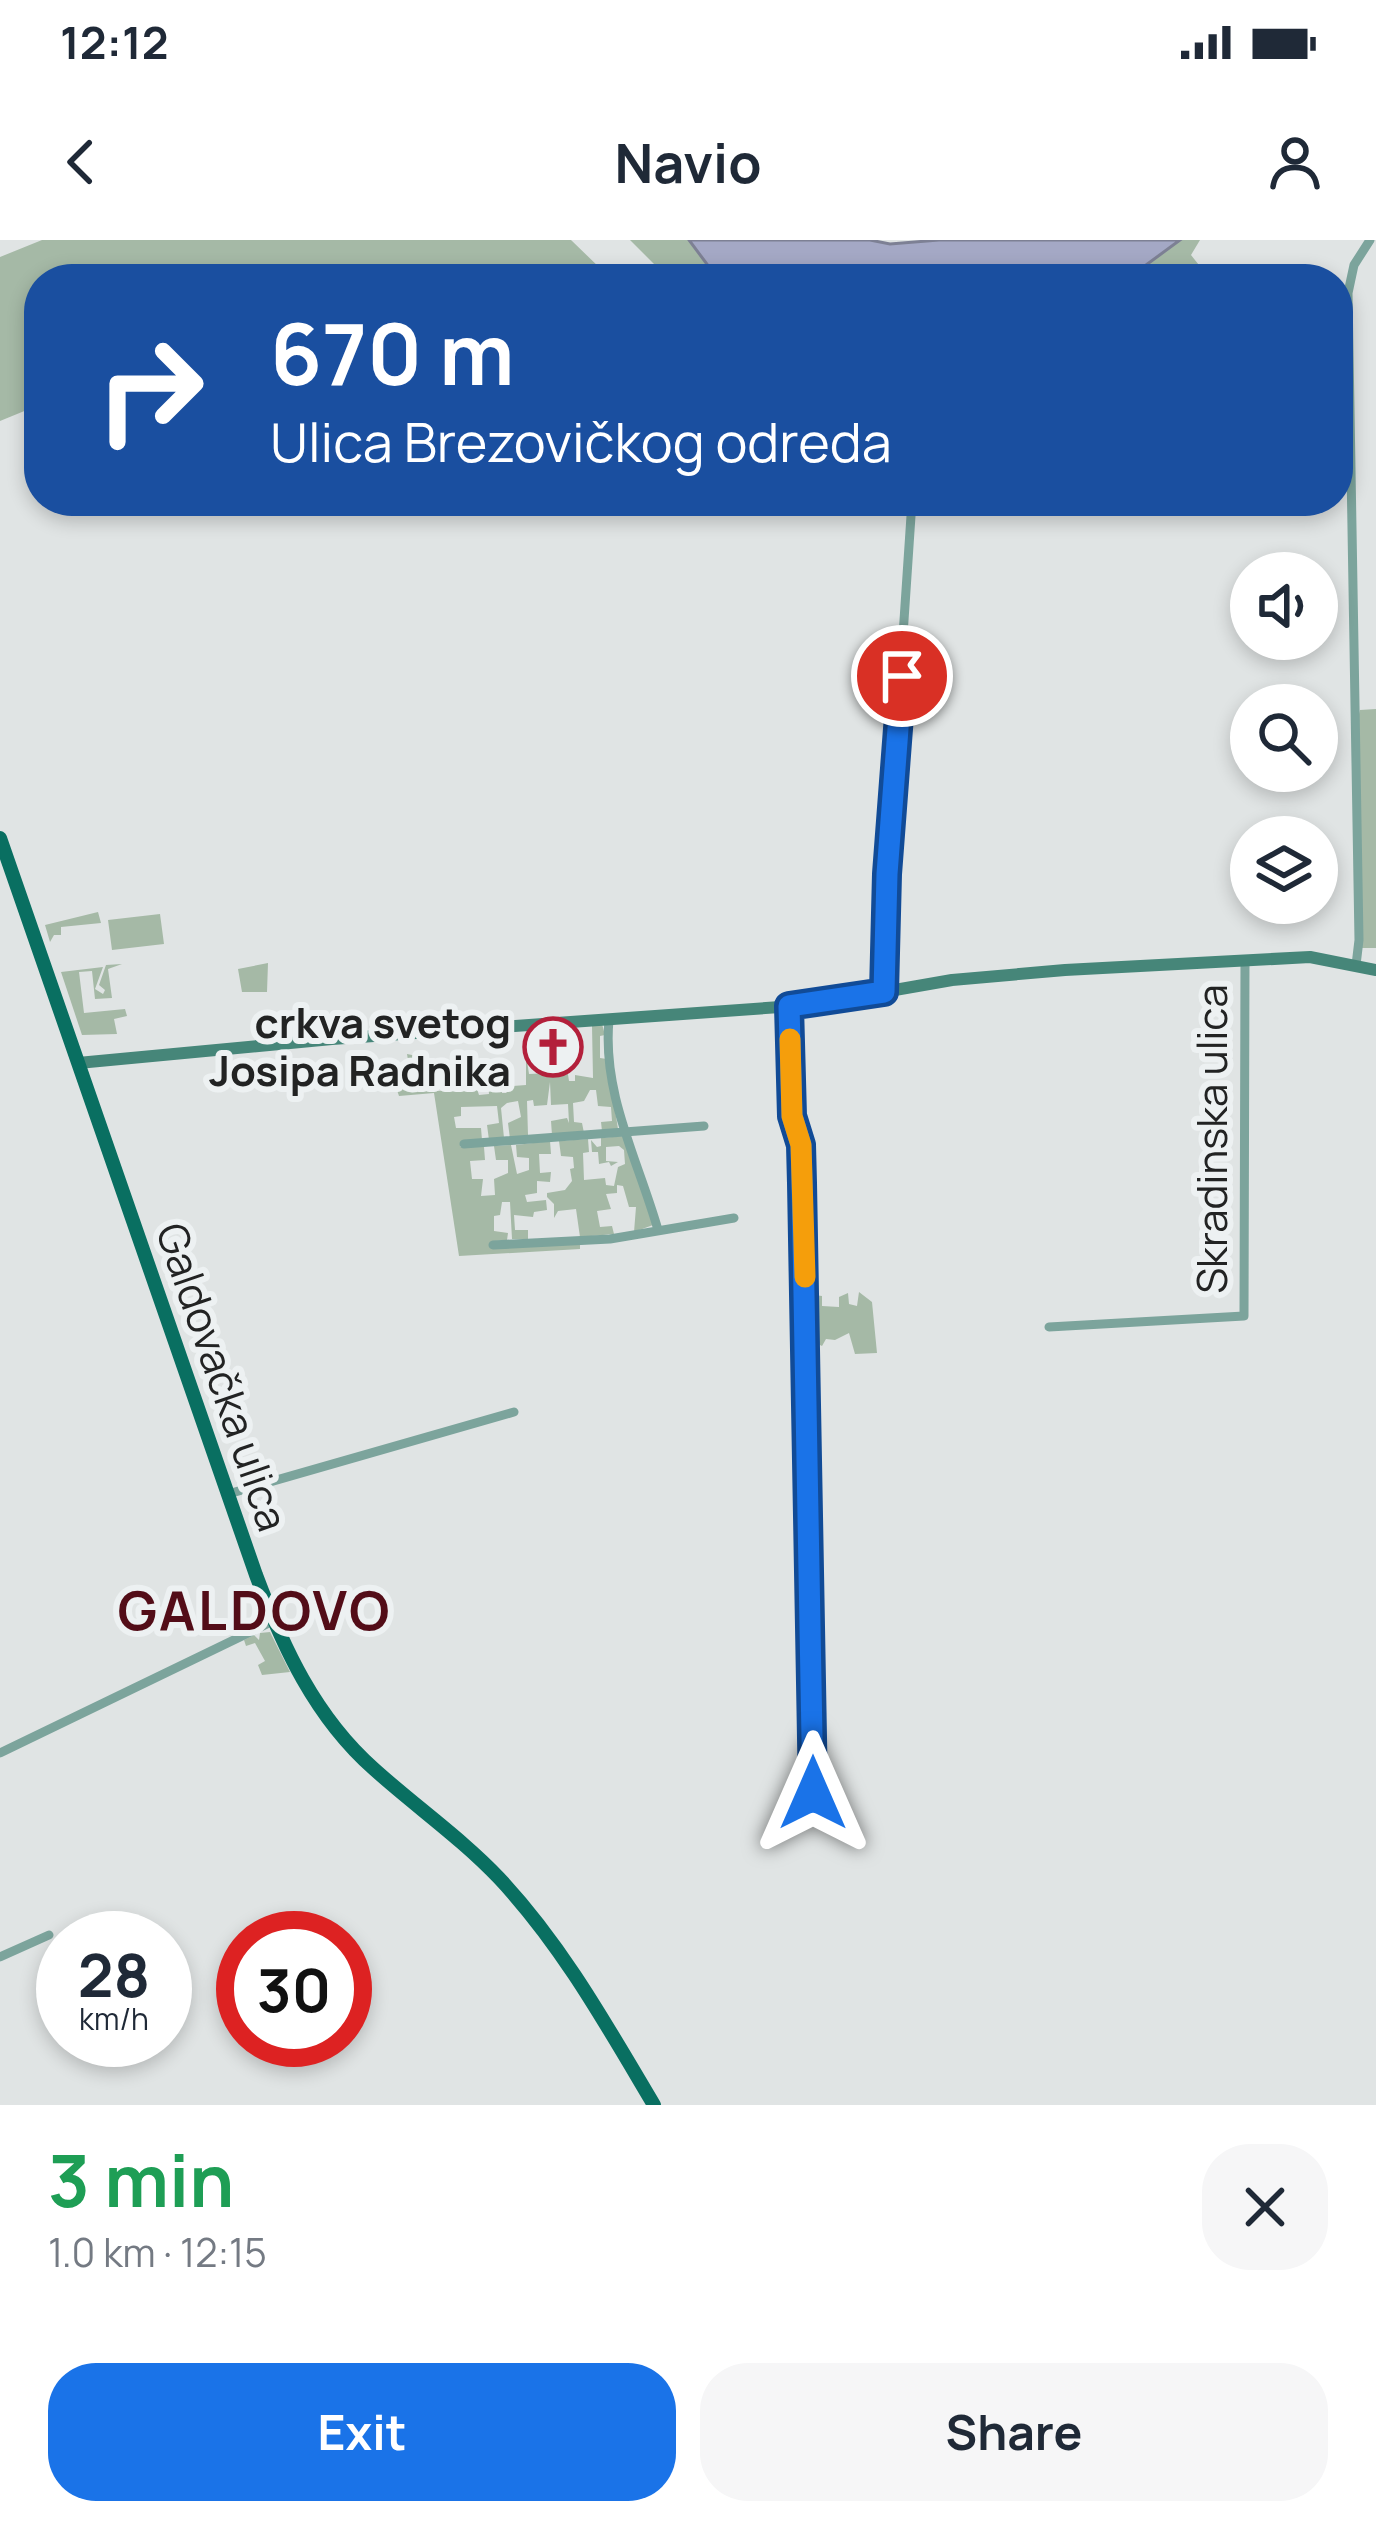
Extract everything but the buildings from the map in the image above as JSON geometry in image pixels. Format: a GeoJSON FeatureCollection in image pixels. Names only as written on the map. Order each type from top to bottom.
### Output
{"type":"FeatureCollection","features":[{"type":"Feature","properties":{"kind":"main road","name":"Galdovačka ulica"},"geometry":{"type":"LineString","coordinates":[[0,838],[273,1622],[305,1685],[348,1744],[495,1873],[547,1934],[654,2105]]}},
{"type":"Feature","properties":{"kind":"main road"},"geometry":{"type":"LineString","coordinates":[[78,1064],[789,1006],[952,980],[1310,957],[1376,967]]}},
{"type":"Feature","properties":{"kind":"street"},"geometry":{"type":"LineString","coordinates":[[1353,270],[1370,240]]}},
{"type":"Feature","properties":{"kind":"street"},"geometry":{"type":"LineString","coordinates":[[884,992],[887,874],[911,516]]}},
{"type":"Feature","properties":{"kind":"street"},"geometry":{"type":"LineString","coordinates":[[1351,516],[1358,962]]}},
{"type":"Feature","properties":{"kind":"street"},"geometry":{"type":"LineString","coordinates":[[1358,962],[1376,951]]}},
{"type":"Feature","properties":{"kind":"street","name":"Skradinska ulica"},"geometry":{"type":"LineString","coordinates":[[1049,1327],[1241,1317],[1245,1310],[1245,960]]}},
{"type":"Feature","properties":{"kind":"street"},"geometry":{"type":"LineString","coordinates":[[789,1006],[792,1116],[802,1168],[813,1793]]}},
{"type":"Feature","properties":{"kind":"street"},"geometry":{"type":"LineString","coordinates":[[609,1020],[608,1066],[618,1112],[658,1230]]}},
{"type":"Feature","properties":{"kind":"street"},"geometry":{"type":"LineString","coordinates":[[464,1144],[704,1126]]}},
{"type":"Feature","properties":{"kind":"street"},"geometry":{"type":"LineString","coordinates":[[493,1245],[610,1239],[734,1218]]}},
{"type":"Feature","properties":{"kind":"street"},"geometry":{"type":"LineString","coordinates":[[228,1494],[514,1412]]}},
{"type":"Feature","properties":{"kind":"street"},"geometry":{"type":"LineString","coordinates":[[0,1753],[273,1622]]}},
{"type":"Feature","properties":{"kind":"street"},"geometry":{"type":"LineString","coordinates":[[0,1958],[36,1941]]}},
{"type":"Feature","properties":{"kind":"green space"},"geometry":{"type":"Polygon","coordinates":[[[42,240],[571,240],[596,264],[24,264],[24,411],[0,421],[0,257],[42,240]]]}},
{"type":"Feature","properties":{"kind":"green space"},"geometry":{"type":"Polygon","coordinates":[[[630,240],[689,240],[707,264],[654,264],[630,240]]]}},
{"type":"Feature","properties":{"kind":"green space"},"geometry":{"type":"Polygon","coordinates":[[[1180,240],[1200,240],[1191,255],[1198,264],[1147,264],[1180,240]]]}},
{"type":"Feature","properties":{"kind":"green space"},"geometry":{"type":"Polygon","coordinates":[[[1376,709],[1376,948],[1362,948],[1358,718],[1360,710],[1376,709]]]}},
{"type":"Feature","properties":{"kind":"green space"},"geometry":{"type":"Polygon","coordinates":[[[98,912],[101,923],[61,927],[61,935],[54,935],[50,942],[45,925],[98,912]]]}},
{"type":"Feature","properties":{"kind":"green space"},"geometry":{"type":"Polygon","coordinates":[[[160,914],[164,944],[112,950],[108,920],[160,914]]]}},
{"type":"Feature","properties":{"kind":"green space"},"geometry":{"type":"Polygon","coordinates":[[[268,963],[267,992],[242,992],[238,969],[268,963]]]}},
{"type":"Feature","properties":{"kind":"green space"},"geometry":{"type":"Polygon","coordinates":[[[122,964],[108,969],[112,998],[95,999],[92,971],[79,972],[84,1013],[125,1009],[127,1016],[114,1019],[117,1034],[82,1035],[61,972],[103,967],[95,989],[103,994],[99,985],[106,965],[122,964]]]}},
{"type":"Feature","properties":{"kind":"green space"},"geometry":{"type":"Polygon","coordinates":[[[602,1024],[605,1035],[600,1036],[600,1058],[607,1059],[618,1129],[602,1131],[601,1122],[612,1121],[611,1107],[598,1106],[596,1090],[590,1090],[584,1101],[573,1103],[574,1122],[582,1123],[584,1133],[552,1135],[551,1121],[567,1118],[569,1123],[568,1104],[551,1105],[550,1082],[547,1105],[527,1101],[528,1135],[510,1139],[508,1123],[521,1117],[518,1101],[501,1108],[504,1138],[489,1140],[487,1125],[499,1123],[497,1106],[461,1107],[461,1116],[454,1117],[456,1128],[481,1128],[482,1140],[462,1141],[460,1147],[484,1147],[485,1160],[470,1161],[472,1179],[483,1179],[481,1196],[495,1195],[494,1179],[508,1173],[508,1160],[496,1160],[494,1146],[511,1145],[517,1174],[529,1170],[529,1158],[517,1157],[516,1145],[550,1141],[551,1154],[539,1154],[540,1173],[551,1172],[550,1182],[537,1181],[537,1193],[525,1195],[527,1202],[546,1200],[547,1210],[534,1212],[533,1217],[514,1215],[515,1230],[528,1230],[528,1239],[512,1239],[510,1202],[502,1202],[500,1215],[494,1216],[494,1231],[508,1233],[507,1240],[495,1241],[580,1244],[580,1249],[459,1256],[434,1093],[399,1096],[391,1072],[402,1073],[408,1088],[415,1087],[413,1073],[405,1070],[407,1054],[422,1057],[424,1065],[435,1064],[437,1091],[464,1081],[467,1089],[477,1089],[479,1095],[489,1094],[487,1066],[500,1064],[510,1077],[508,1086],[501,1087],[506,1093],[513,1086],[526,1085],[526,1054],[529,1074],[552,1073],[553,1060],[565,1059],[565,1055],[569,1081],[575,1081],[575,1075],[593,1078],[592,1026],[602,1024]]]}},
{"type":"Feature","properties":{"kind":"green space"},"geometry":{"type":"Polygon","coordinates":[[[623,1136],[653,1225],[634,1232],[636,1207],[629,1207],[623,1186],[617,1185],[617,1193],[606,1194],[611,1209],[597,1211],[600,1227],[612,1226],[614,1234],[580,1237],[576,1209],[558,1211],[554,1218],[554,1204],[547,1197],[547,1193],[565,1190],[572,1181],[573,1157],[561,1156],[559,1141],[588,1139],[589,1152],[583,1153],[584,1180],[605,1178],[606,1185],[614,1186],[618,1167],[625,1164],[624,1150],[606,1147],[606,1161],[618,1162],[599,1164],[591,1140],[597,1147],[601,1138],[623,1136]]]}},
{"type":"Feature","properties":{"kind":"green space"},"geometry":{"type":"Polygon","coordinates":[[[859,1292],[872,1302],[877,1353],[855,1354],[849,1333],[826,1339],[822,1346],[810,1340],[808,1300],[822,1296],[822,1306],[839,1307],[839,1297],[848,1293],[849,1304],[857,1306],[859,1292]]]}},
{"type":"Feature","properties":{"kind":"green space"},"geometry":{"type":"Polygon","coordinates":[[[270,1632],[290,1672],[262,1675],[258,1665],[265,1661],[255,1643],[246,1646],[244,1640],[254,1635],[259,1640],[260,1633],[270,1632]]]}},
{"type":"Feature","properties":{"kind":"water"},"geometry":{"type":"Polygon","coordinates":[[[689,240],[870,240],[890,244],[1180,240],[1147,264],[707,264],[689,240]]]}},
{"type":"Feature","properties":{"kind":"slow traffic"},"geometry":{"type":"LineString","coordinates":[[790,1039],[792,1116],[801,1145],[805,1277]]}},
{"type":"Feature","properties":{"kind":"place","name":"crkva svetog Josipa Radnika"},"geometry":{"type":"Point","coordinates":[553,1047]}},
{"type":"Feature","properties":{"kind":"district","name":"GALDOVO"},"geometry":{"type":"Point","coordinates":[255,1611]}},
{"type":"Feature","properties":{"kind":"route"},"geometry":{"type":"LineString","coordinates":[[813,1793],[801,1145],[792,1116],[789,1006],[884,992],[887,874],[902,676]]}}]}
